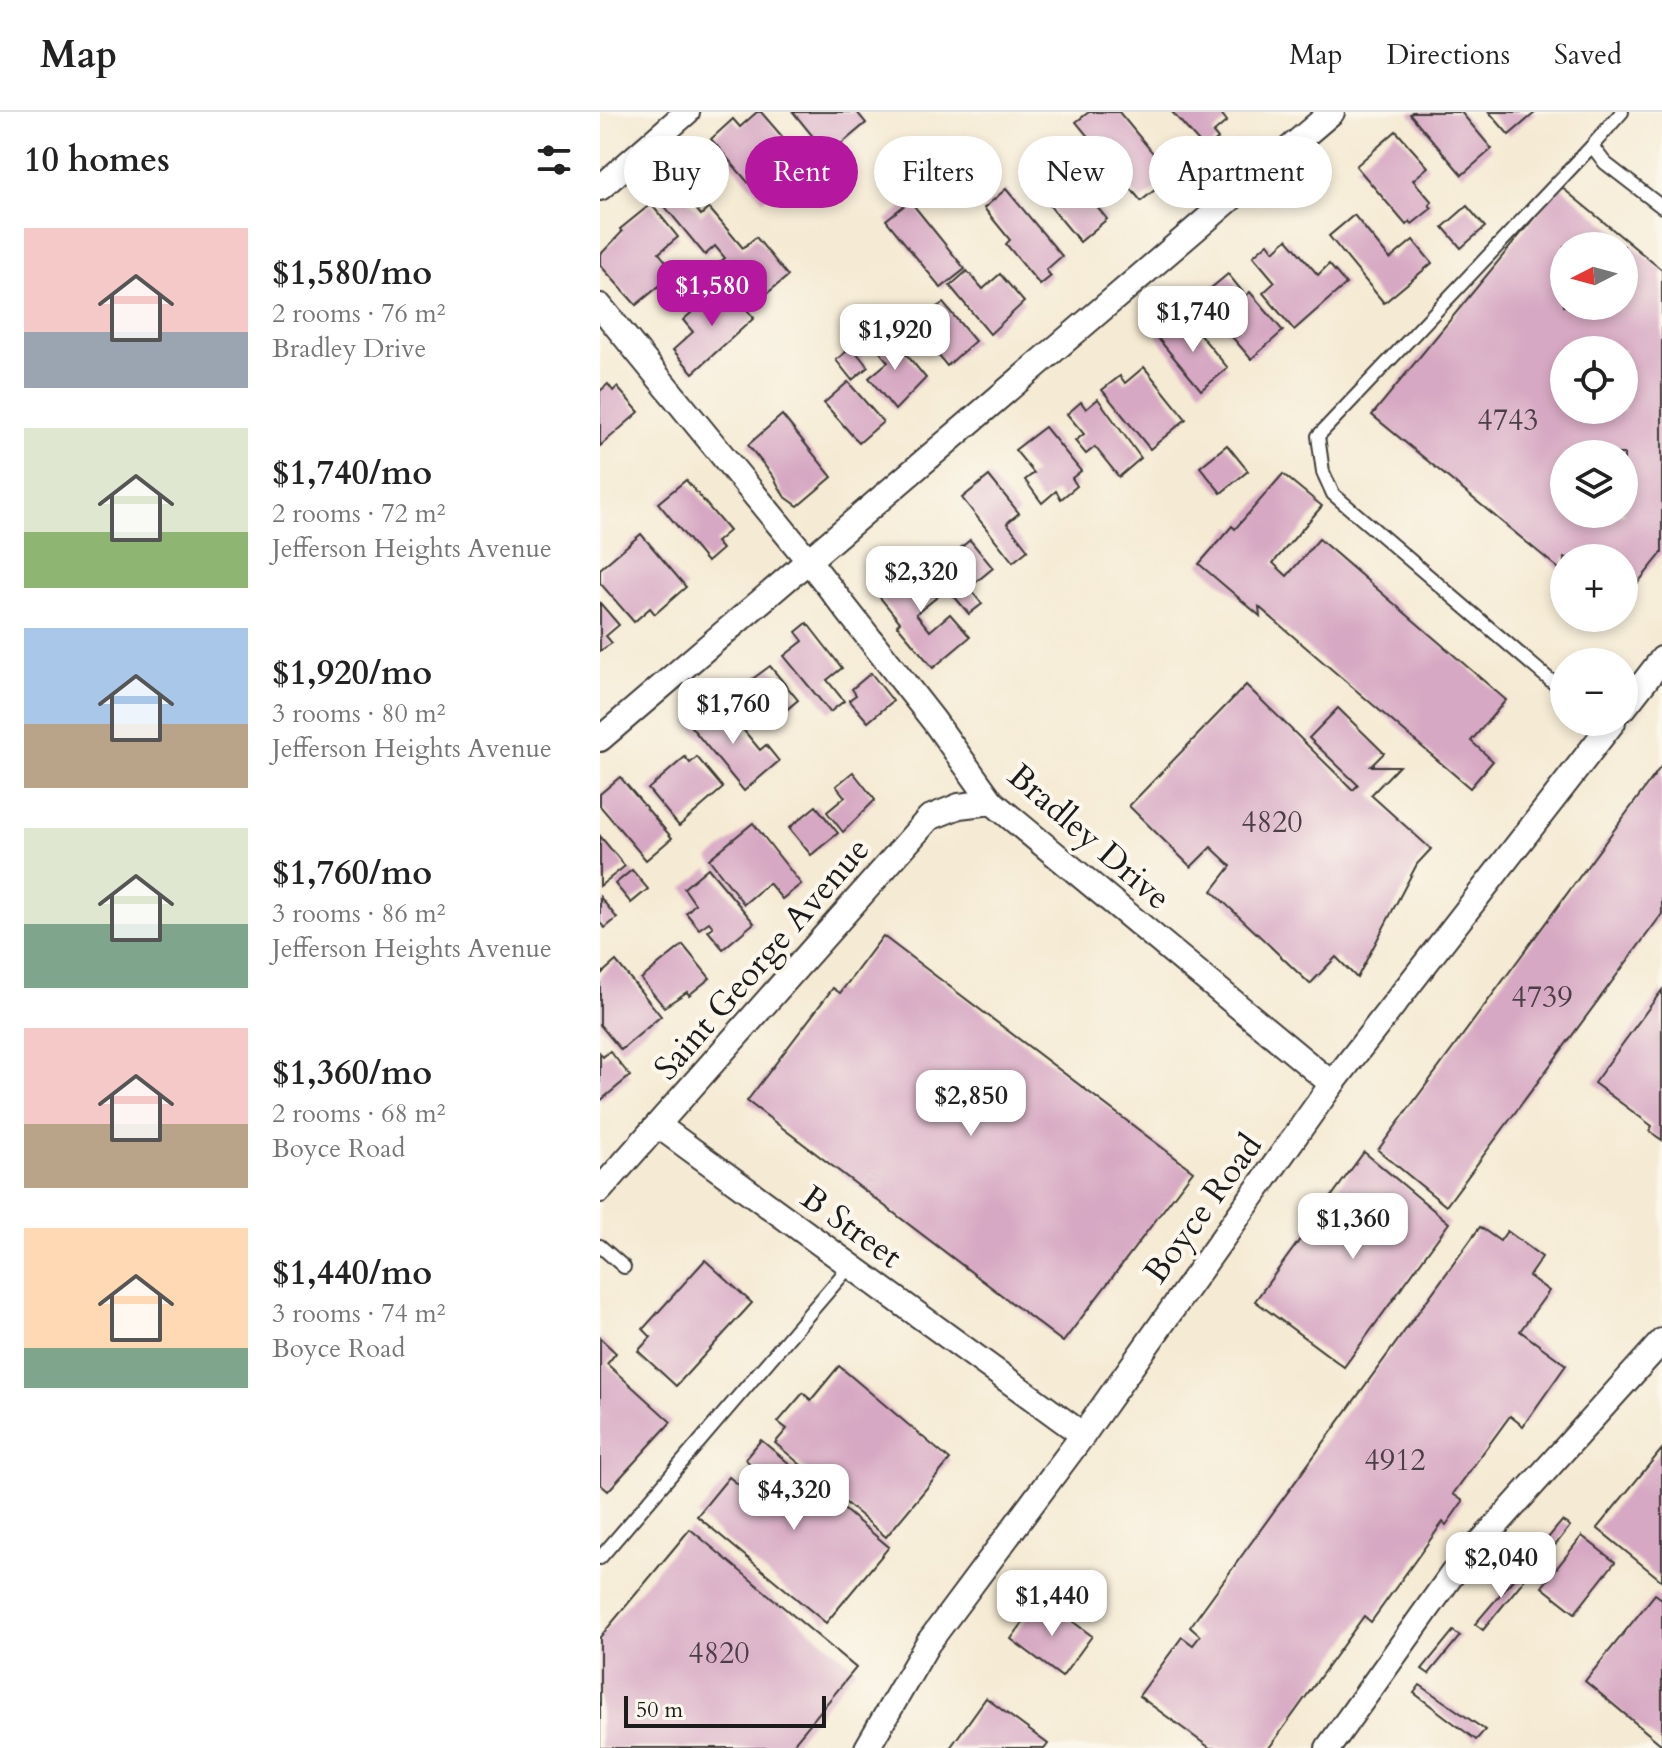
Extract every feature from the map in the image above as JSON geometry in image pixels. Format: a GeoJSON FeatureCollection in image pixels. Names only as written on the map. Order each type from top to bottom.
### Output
{"type":"FeatureCollection","features":[{"type":"Feature","properties":{"kind":"street"},"geometry":{"type":"LineString","coordinates":[[600,188],[687,112]]}},
{"type":"Feature","properties":{"kind":"street"},"geometry":{"type":"LineString","coordinates":[[600,739],[1332,112]]}},
{"type":"Feature","properties":{"kind":"street","name":"Bradley Drive"},"geometry":{"type":"LineString","coordinates":[[600,306],[808,560],[934,721],[992,802],[1332,1084]]}},
{"type":"Feature","properties":{"kind":"street"},"geometry":{"type":"LineString","coordinates":[[1638,690],[1662,659]]}},
{"type":"Feature","properties":{"kind":"street","name":"Boyce Road"},"geometry":{"type":"LineString","coordinates":[[867,1748],[928,1643],[1083,1435],[1332,1084],[1598,736]]}},
{"type":"Feature","properties":{"kind":"street","name":"Saint George Avenue"},"geometry":{"type":"LineString","coordinates":[[600,1190],[929,818],[959,806],[992,802]]}},
{"type":"Feature","properties":{"kind":"street","name":"B Street"},"geometry":{"type":"LineString","coordinates":[[659,1126],[1083,1435]]}},
{"type":"Feature","properties":{"kind":"street"},"geometry":{"type":"LineString","coordinates":[[1328,1748],[1453,1573],[1662,1341]]}},
{"type":"Feature","properties":{"kind":"lane"},"geometry":{"type":"LineString","coordinates":[[1550,680],[1333,494],[1323,472],[1318,436],[1622,112]]}},
{"type":"Feature","properties":{"kind":"lane"},"geometry":{"type":"LineString","coordinates":[[1592,146],[1605,163],[1662,207]]}},
{"type":"Feature","properties":{"kind":"lane"},"geometry":{"type":"LineString","coordinates":[[600,1246],[624,1267]]}},
{"type":"Feature","properties":{"kind":"lane"},"geometry":{"type":"LineString","coordinates":[[600,1558],[849,1267]]}},
{"type":"Feature","properties":{"kind":"building"},"geometry":{"type":"Polygon","coordinates":[[[761,112],[782,136],[745,136],[745,179],[729,160],[729,136],[714,136],[733,119],[740,127],[761,112]]]}},
{"type":"Feature","properties":{"kind":"building"},"geometry":{"type":"Polygon","coordinates":[[[793,112],[857,112],[866,123],[851,136],[813,136],[793,112]]]}},
{"type":"Feature","properties":{"kind":"building"},"geometry":{"type":"Polygon","coordinates":[[[1089,112],[1119,112],[1149,148],[1149,195],[1141,201],[1133,191],[1133,136],[1088,136],[1076,122],[1089,112]]]}},
{"type":"Feature","properties":{"kind":"building"},"geometry":{"type":"Polygon","coordinates":[[[1172,112],[1220,112],[1227,121],[1213,133],[1216,136],[1193,136],[1172,112]]]}},
{"type":"Feature","properties":{"kind":"building"},"geometry":{"type":"Polygon","coordinates":[[[1461,112],[1492,149],[1462,175],[1410,114],[1461,112]]]}},
{"type":"Feature","properties":{"kind":"building"},"geometry":{"type":"Polygon","coordinates":[[[1489,112],[1536,112],[1509,135],[1489,112]]]}},
{"type":"Feature","properties":{"kind":"building"},"geometry":{"type":"Polygon","coordinates":[[[1396,131],[1428,167],[1413,180],[1432,202],[1429,205],[1432,208],[1412,224],[1410,221],[1406,225],[1356,166],[1396,131]]]}},
{"type":"Feature","properties":{"kind":"building"},"geometry":{"type":"Polygon","coordinates":[[[1560,186],[1616,232],[1550,232],[1550,320],[1638,320],[1638,250],[1662,270],[1662,553],[1638,583],[1638,544],[1550,544],[1550,561],[1372,415],[1560,186]]]}},
{"type":"Feature","properties":{"kind":"building"},"geometry":{"type":"Polygon","coordinates":[[[1006,189],[1018,203],[1018,208],[1022,208],[1062,256],[1046,270],[1051,276],[1040,285],[1006,244],[1010,240],[984,208],[1002,208],[1002,192],[1006,189]]]}},
{"type":"Feature","properties":{"kind":"building"},"geometry":{"type":"Polygon","coordinates":[[[1467,206],[1485,227],[1461,248],[1443,227],[1467,206]]]}},
{"type":"Feature","properties":{"kind":"building"},"geometry":{"type":"Polygon","coordinates":[[[646,208],[654,208],[678,237],[659,253],[675,273],[636,305],[600,265],[600,255],[622,232],[620,229],[646,208]]]}},
{"type":"Feature","properties":{"kind":"building"},"geometry":{"type":"Polygon","coordinates":[[[666,208],[695,208],[701,215],[709,208],[743,248],[756,237],[788,276],[753,305],[719,263],[725,258],[715,246],[705,255],[666,208]]]}},
{"type":"Feature","properties":{"kind":"building"},"geometry":{"type":"Polygon","coordinates":[[[901,208],[916,208],[965,269],[941,288],[886,220],[901,208]]]}},
{"type":"Feature","properties":{"kind":"building"},"geometry":{"type":"Polygon","coordinates":[[[1052,208],[1098,208],[1107,219],[1080,242],[1052,208]]]}},
{"type":"Feature","properties":{"kind":"building"},"geometry":{"type":"Polygon","coordinates":[[[1354,215],[1390,259],[1413,240],[1432,263],[1384,303],[1329,236],[1354,215]]]}},
{"type":"Feature","properties":{"kind":"building"},"geometry":{"type":"Polygon","coordinates":[[[1287,239],[1318,275],[1329,264],[1346,284],[1294,330],[1263,293],[1275,282],[1253,256],[1268,243],[1274,251],[1287,239]]]}},
{"type":"Feature","properties":{"kind":"building"},"geometry":{"type":"Polygon","coordinates":[[[967,271],[983,289],[1000,274],[1024,302],[990,334],[950,286],[967,271]]]}},
{"type":"Feature","properties":{"kind":"building"},"geometry":{"type":"Polygon","coordinates":[[[1228,274],[1246,296],[1250,292],[1283,331],[1251,359],[1199,298],[1228,274]]]}},
{"type":"Feature","properties":{"kind":"building"},"geometry":{"type":"Polygon","coordinates":[[[724,284],[754,318],[693,373],[673,350],[693,332],[683,320],[724,284]]]}},
{"type":"Feature","properties":{"kind":"building"},"geometry":{"type":"Polygon","coordinates":[[[943,303],[975,341],[947,366],[913,324],[910,327],[913,331],[904,338],[889,319],[902,309],[913,322],[943,303]]]}},
{"type":"Feature","properties":{"kind":"building"},"geometry":{"type":"Polygon","coordinates":[[[1188,320],[1228,368],[1201,390],[1156,336],[1170,324],[1175,330],[1188,320]]]}},
{"type":"Feature","properties":{"kind":"building"},"geometry":{"type":"Polygon","coordinates":[[[885,329],[926,378],[895,410],[869,378],[888,362],[871,341],[885,329]]]}},
{"type":"Feature","properties":{"kind":"building"},"geometry":{"type":"Polygon","coordinates":[[[852,347],[868,367],[852,380],[836,360],[852,347]]]}},
{"type":"Feature","properties":{"kind":"building"},"geometry":{"type":"Polygon","coordinates":[[[1144,367],[1186,419],[1150,449],[1102,390],[1120,376],[1125,383],[1144,367]]]}},
{"type":"Feature","properties":{"kind":"building"},"geometry":{"type":"Polygon","coordinates":[[[848,382],[883,422],[859,443],[824,403],[848,382]]]}},
{"type":"Feature","properties":{"kind":"building"},"geometry":{"type":"Polygon","coordinates":[[[608,384],[613,391],[617,387],[639,412],[600,446],[600,391],[608,384]]]}},
{"type":"Feature","properties":{"kind":"building"},"geometry":{"type":"Polygon","coordinates":[[[1098,399],[1141,458],[1119,477],[1095,447],[1086,454],[1075,441],[1084,434],[1067,414],[1081,402],[1086,409],[1098,399]]]}},
{"type":"Feature","properties":{"kind":"building"},"geometry":{"type":"Polygon","coordinates":[[[782,415],[832,477],[798,506],[784,496],[773,476],[748,445],[782,415]]]}},
{"type":"Feature","properties":{"kind":"building"},"geometry":{"type":"Polygon","coordinates":[[[1045,427],[1081,471],[1072,478],[1077,486],[1061,499],[1056,491],[1042,503],[1025,480],[1034,473],[1015,450],[1045,427]]]}},
{"type":"Feature","properties":{"kind":"building"},"geometry":{"type":"Polygon","coordinates":[[[1227,445],[1248,471],[1221,493],[1200,467],[1227,445]]]}},
{"type":"Feature","properties":{"kind":"building"},"geometry":{"type":"Polygon","coordinates":[[[1283,474],[1322,506],[1273,563],[1287,576],[1319,539],[1506,700],[1471,741],[1493,761],[1470,788],[1259,607],[1260,616],[1199,564],[1232,526],[1235,529],[1283,474]]]}},
{"type":"Feature","properties":{"kind":"building"},"geometry":{"type":"Polygon","coordinates":[[[989,476],[1019,513],[1007,523],[1028,550],[1013,562],[962,498],[989,476]]]}},
{"type":"Feature","properties":{"kind":"building"},"geometry":{"type":"Polygon","coordinates":[[[686,480],[729,531],[716,542],[722,549],[707,562],[658,503],[686,480]]]}},
{"type":"Feature","properties":{"kind":"building"},"geometry":{"type":"Polygon","coordinates":[[[641,534],[686,587],[655,614],[650,608],[634,622],[600,583],[600,569],[641,534]]]}},
{"type":"Feature","properties":{"kind":"building"},"geometry":{"type":"Polygon","coordinates":[[[970,540],[993,568],[969,588],[982,604],[969,614],[933,571],[970,540]]]}},
{"type":"Feature","properties":{"kind":"building"},"geometry":{"type":"Polygon","coordinates":[[[912,559],[941,594],[916,614],[930,631],[950,614],[970,637],[933,668],[897,625],[900,622],[877,594],[890,584],[887,580],[912,559]]]}},
{"type":"Feature","properties":{"kind":"building"},"geometry":{"type":"Polygon","coordinates":[[[600,603],[619,625],[606,636],[612,643],[600,651],[600,603]]]}},
{"type":"Feature","properties":{"kind":"building"},"geometry":{"type":"Polygon","coordinates":[[[807,623],[842,668],[827,680],[844,701],[830,712],[784,656],[803,641],[796,632],[807,623]]]}},
{"type":"Feature","properties":{"kind":"building"},"geometry":{"type":"Polygon","coordinates":[[[770,666],[798,700],[772,722],[743,686],[770,666]]]}},
{"type":"Feature","properties":{"kind":"building"},"geometry":{"type":"Polygon","coordinates":[[[871,673],[893,701],[868,722],[849,700],[856,695],[852,689],[871,673]]]}},
{"type":"Feature","properties":{"kind":"building"},"geometry":{"type":"Polygon","coordinates":[[[1246,685],[1353,790],[1358,785],[1309,738],[1338,708],[1384,753],[1371,766],[1399,766],[1371,795],[1431,849],[1417,864],[1357,978],[1336,957],[1310,984],[1212,891],[1231,866],[1211,847],[1191,867],[1129,806],[1246,685]]]}},
{"type":"Feature","properties":{"kind":"building"},"geometry":{"type":"Polygon","coordinates":[[[722,704],[760,750],[766,745],[779,761],[744,791],[687,722],[703,708],[709,715],[722,704]]]}},
{"type":"Feature","properties":{"kind":"building"},"geometry":{"type":"Polygon","coordinates":[[[685,757],[690,763],[697,757],[723,788],[679,826],[648,789],[685,757]]]}},
{"type":"Feature","properties":{"kind":"building"},"geometry":{"type":"Polygon","coordinates":[[[1662,765],[1662,914],[1446,1206],[1378,1150],[1662,765]]]}},
{"type":"Feature","properties":{"kind":"building"},"geometry":{"type":"Polygon","coordinates":[[[853,772],[875,800],[843,832],[827,812],[845,797],[836,786],[853,772]]]}},
{"type":"Feature","properties":{"kind":"building"},"geometry":{"type":"Polygon","coordinates":[[[620,777],[672,838],[646,860],[600,806],[600,794],[620,777]]]}},
{"type":"Feature","properties":{"kind":"building"},"geometry":{"type":"Polygon","coordinates":[[[816,806],[838,833],[811,855],[789,828],[816,806]]]}},
{"type":"Feature","properties":{"kind":"building"},"geometry":{"type":"Polygon","coordinates":[[[753,823],[801,884],[782,899],[769,883],[744,904],[709,859],[753,823]]]}},
{"type":"Feature","properties":{"kind":"building"},"geometry":{"type":"Polygon","coordinates":[[[600,836],[625,866],[600,886],[600,836]]]}},
{"type":"Feature","properties":{"kind":"building"},"geometry":{"type":"Polygon","coordinates":[[[708,868],[754,923],[723,949],[708,931],[713,927],[709,922],[699,929],[686,913],[695,904],[684,888],[708,868]]]}},
{"type":"Feature","properties":{"kind":"building"},"geometry":{"type":"Polygon","coordinates":[[[632,870],[648,889],[631,903],[615,884],[632,870]]]}},
{"type":"Feature","properties":{"kind":"building"},"geometry":{"type":"Polygon","coordinates":[[[600,897],[617,918],[605,928],[600,923],[600,897]]]}},
{"type":"Feature","properties":{"kind":"building"},"geometry":{"type":"Polygon","coordinates":[[[883,936],[1193,1171],[1063,1342],[747,1101],[833,988],[840,993],[883,936]]]}},
{"type":"Feature","properties":{"kind":"building"},"geometry":{"type":"Polygon","coordinates":[[[683,945],[710,978],[689,995],[687,992],[664,1007],[641,979],[683,945]]]}},
{"type":"Feature","properties":{"kind":"building"},"geometry":{"type":"Polygon","coordinates":[[[616,961],[661,1016],[621,1050],[600,1025],[600,975],[616,961]]]}},
{"type":"Feature","properties":{"kind":"building"},"geometry":{"type":"Polygon","coordinates":[[[1662,990],[1662,1140],[1649,1131],[1652,1126],[1594,1083],[1662,990]]]}},
{"type":"Feature","properties":{"kind":"building"},"geometry":{"type":"Polygon","coordinates":[[[610,1051],[630,1076],[600,1101],[600,1053],[603,1057],[610,1051]]]}},
{"type":"Feature","properties":{"kind":"building"},"geometry":{"type":"Polygon","coordinates":[[[1364,1152],[1449,1223],[1344,1367],[1255,1301],[1364,1152]]]}},
{"type":"Feature","properties":{"kind":"building"},"geometry":{"type":"Polygon","coordinates":[[[1480,1227],[1500,1241],[1507,1231],[1542,1257],[1529,1276],[1549,1291],[1520,1331],[1566,1365],[1523,1426],[1510,1416],[1453,1494],[1463,1501],[1446,1525],[1443,1522],[1371,1622],[1364,1616],[1269,1748],[1210,1748],[1139,1696],[1182,1637],[1193,1645],[1200,1636],[1190,1627],[1480,1227]]]}},
{"type":"Feature","properties":{"kind":"building"},"geometry":{"type":"Polygon","coordinates":[[[705,1260],[752,1303],[676,1386],[638,1351],[651,1337],[643,1329],[705,1260]]]}},
{"type":"Feature","properties":{"kind":"building"},"geometry":{"type":"Polygon","coordinates":[[[600,1338],[616,1353],[607,1364],[671,1422],[608,1491],[600,1484],[600,1338]]]}},
{"type":"Feature","properties":{"kind":"building"},"geometry":{"type":"Polygon","coordinates":[[[839,1366],[950,1460],[886,1537],[775,1443],[787,1429],[778,1422],[803,1393],[811,1400],[839,1366]]]}},
{"type":"Feature","properties":{"kind":"building"},"geometry":{"type":"Polygon","coordinates":[[[761,1440],[889,1547],[826,1623],[697,1516],[729,1477],[739,1485],[754,1467],[745,1459],[761,1440]]]}},
{"type":"Feature","properties":{"kind":"building"},"geometry":{"type":"Polygon","coordinates":[[[1662,1449],[1662,1581],[1597,1528],[1662,1449]]]}},
{"type":"Feature","properties":{"kind":"building"},"geometry":{"type":"Polygon","coordinates":[[[1562,1521],[1570,1526],[1533,1574],[1524,1567],[1562,1521]]]}},
{"type":"Feature","properties":{"kind":"building"},"geometry":{"type":"Polygon","coordinates":[[[690,1529],[856,1668],[790,1748],[600,1748],[600,1637],[690,1529]]]}},
{"type":"Feature","properties":{"kind":"building"},"geometry":{"type":"Polygon","coordinates":[[[1582,1536],[1615,1562],[1575,1613],[1542,1587],[1582,1536]]]}},
{"type":"Feature","properties":{"kind":"building"},"geometry":{"type":"Polygon","coordinates":[[[1521,1570],[1528,1575],[1483,1630],[1475,1624],[1521,1570]]]}},
{"type":"Feature","properties":{"kind":"building"},"geometry":{"type":"Polygon","coordinates":[[[1655,1594],[1662,1599],[1662,1745],[1585,1681],[1655,1594]]]}},
{"type":"Feature","properties":{"kind":"building"},"geometry":{"type":"Polygon","coordinates":[[[1041,1598],[1092,1636],[1062,1677],[1011,1639],[1041,1598]]]}},
{"type":"Feature","properties":{"kind":"building"},"geometry":{"type":"Polygon","coordinates":[[[1453,1631],[1460,1636],[1429,1674],[1422,1669],[1453,1631]]]}},
{"type":"Feature","properties":{"kind":"building"},"geometry":{"type":"Polygon","coordinates":[[[1420,1685],[1485,1730],[1476,1740],[1414,1693],[1420,1685]]]}},
{"type":"Feature","properties":{"kind":"building"},"geometry":{"type":"Polygon","coordinates":[[[986,1698],[1048,1744],[1045,1748],[950,1748],[986,1698]]]}}]}
